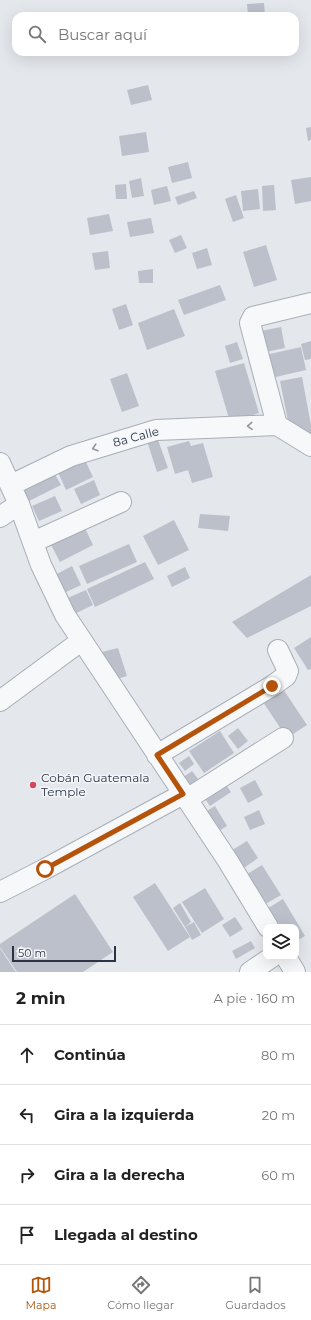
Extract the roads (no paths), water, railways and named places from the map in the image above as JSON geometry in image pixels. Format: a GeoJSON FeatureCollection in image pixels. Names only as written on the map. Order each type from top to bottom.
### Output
{"type":"FeatureCollection","features":[{"type":"Feature","properties":{"kind":"street"},"geometry":{"type":"LineString","coordinates":[[311,303],[253,317],[250,320],[277,425],[311,446]]}},
{"type":"Feature","properties":{"kind":"street","name":"8a Calle"},"geometry":{"type":"LineString","coordinates":[[11,485],[71,456],[156,430],[277,425]]}},
{"type":"Feature","properties":{"kind":"street"},"geometry":{"type":"LineString","coordinates":[[0,463],[19,504],[41,565],[65,615],[249,894],[266,924]]}},
{"type":"Feature","properties":{"kind":"street"},"geometry":{"type":"LineString","coordinates":[[33,542],[121,502]]}},
{"type":"Feature","properties":{"kind":"street"},"geometry":{"type":"LineString","coordinates":[[0,517],[19,504]]}},
{"type":"Feature","properties":{"kind":"street"},"geometry":{"type":"LineString","coordinates":[[0,701],[81,641]]}},
{"type":"Feature","properties":{"kind":"street"},"geometry":{"type":"LineString","coordinates":[[157,755],[272,686],[286,676],[288,670],[278,650]]}},
{"type":"Feature","properties":{"kind":"street"},"geometry":{"type":"LineString","coordinates":[[0,892],[185,797],[283,738]]}},
{"type":"Feature","properties":{"kind":"street"},"geometry":{"type":"LineString","coordinates":[[250,972],[268,960]]}},
{"type":"Feature","properties":{"kind":"street"},"geometry":{"type":"LineString","coordinates":[[288,960],[295,972]]}},
{"type":"Feature","properties":{"kind":"place","name":"Cobán Guatemala Temple"},"geometry":{"type":"Point","coordinates":[33,785]}}]}
